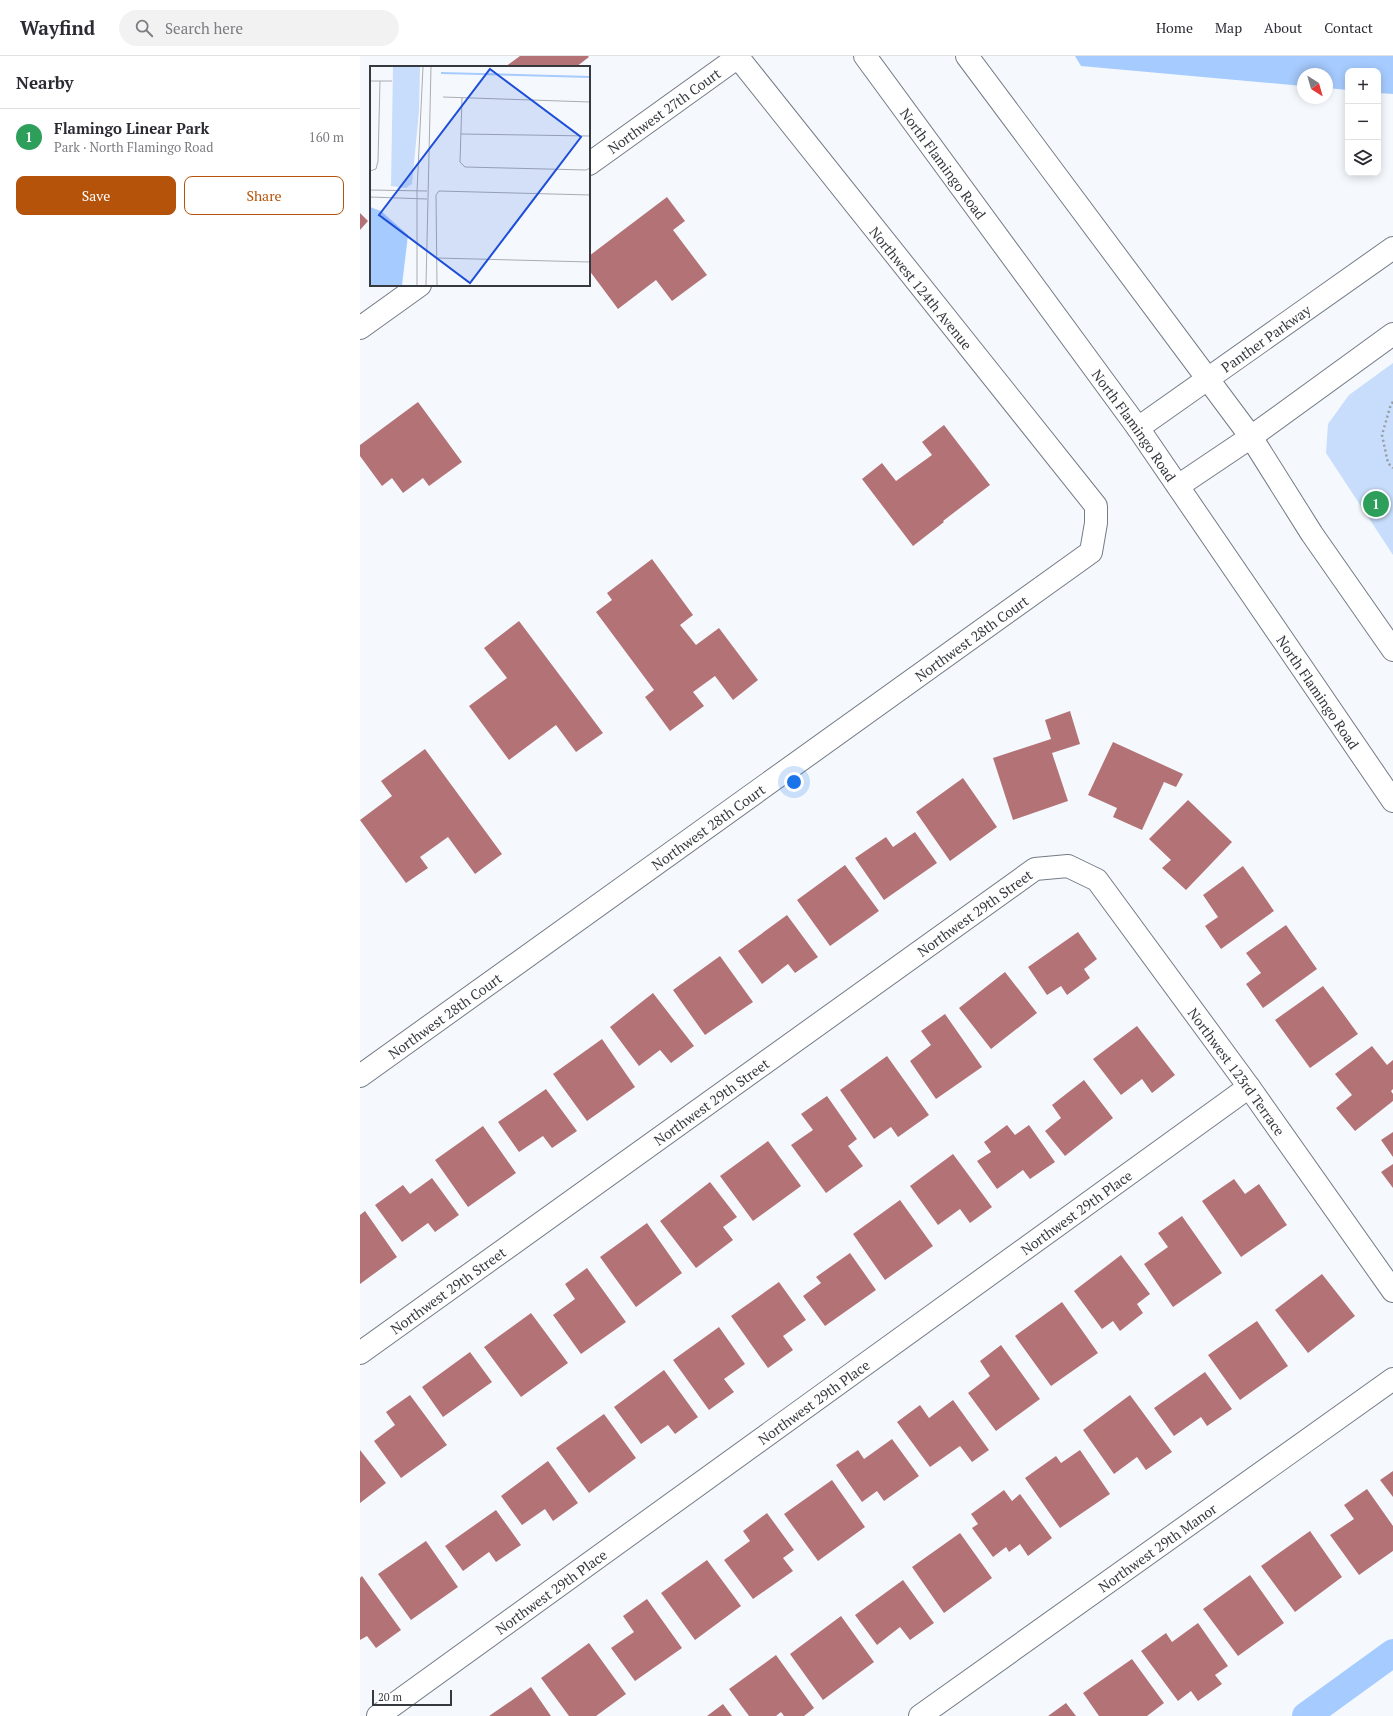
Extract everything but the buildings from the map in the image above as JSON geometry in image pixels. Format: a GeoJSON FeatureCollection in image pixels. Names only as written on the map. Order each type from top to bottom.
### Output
{"type":"FeatureCollection","features":[{"type":"Feature","properties":{"kind":"main road","name":"North Flamingo Road"},"geometry":{"type":"LineString","coordinates":[[865,56],[1138,428],[1393,801]]}},
{"type":"Feature","properties":{"kind":"main road"},"geometry":{"type":"LineString","coordinates":[[967,56],[1251,437],[1312,534],[1393,650]]}},
{"type":"Feature","properties":{"kind":"main road","name":"Northwest 27th Court"},"geometry":{"type":"LineString","coordinates":[[590,163],[737,57]]}},
{"type":"Feature","properties":{"kind":"main road","name":"Northwest 124th Avenue"},"geometry":{"type":"LineString","coordinates":[[737,57],[1096,506],[1096,523]]}},
{"type":"Feature","properties":{"kind":"main road","name":"Panther Parkway"},"geometry":{"type":"LineString","coordinates":[[1138,428],[1393,248]]}},
{"type":"Feature","properties":{"kind":"main road"},"geometry":{"type":"LineString","coordinates":[[360,328],[419,286]]}},
{"type":"Feature","properties":{"kind":"main road"},"geometry":{"type":"LineString","coordinates":[[1178,486],[1251,437],[1393,334]]}},
{"type":"Feature","properties":{"kind":"main road","name":"Northwest 28th Court"},"geometry":{"type":"LineString","coordinates":[[360,1076],[1091,552],[1096,523]]}},
{"type":"Feature","properties":{"kind":"main road","name":"Northwest 123rd Terrace"},"geometry":{"type":"LineString","coordinates":[[1068,866],[1097,880],[1248,1087],[1393,1291]]}},
{"type":"Feature","properties":{"kind":"main road","name":"Northwest 29th Street"},"geometry":{"type":"LineString","coordinates":[[360,1353],[1035,869],[1068,866]]}},
{"type":"Feature","properties":{"kind":"main road","name":"Northwest 29th Place"},"geometry":{"type":"LineString","coordinates":[[378,1716],[1248,1087]]}},
{"type":"Feature","properties":{"kind":"main road","name":"Northwest 29th Manor"},"geometry":{"type":"LineString","coordinates":[[920,1716],[1393,1379]]}},
{"type":"Feature","properties":{"kind":"path"},"geometry":{"type":"LineString","coordinates":[[1393,402],[1391,404],[1382,434],[1388,463],[1393,468]]}},
{"type":"Feature","properties":{"kind":"shaded area"},"geometry":{"type":"Polygon","coordinates":[[[1393,363],[1393,555],[1326,453],[1328,424],[1349,395],[1393,363]]]}},
{"type":"Feature","properties":{"kind":"water"},"geometry":{"type":"Polygon","coordinates":[[[1075,56],[1393,56],[1393,94],[1381,93],[1381,68],[1345,68],[1345,90],[1333,89],[1333,68],[1297,68],[1297,85],[1081,66],[1075,56]]]}},
{"type":"Feature","properties":{"kind":"waterway"},"geometry":{"type":"LineString","coordinates":[[1306,1716],[1393,1653]]}},
{"type":"Feature","properties":{"kind":"place","name":"Flamingo Linear Park"},"geometry":{"type":"Point","coordinates":[1376,504]}}]}
